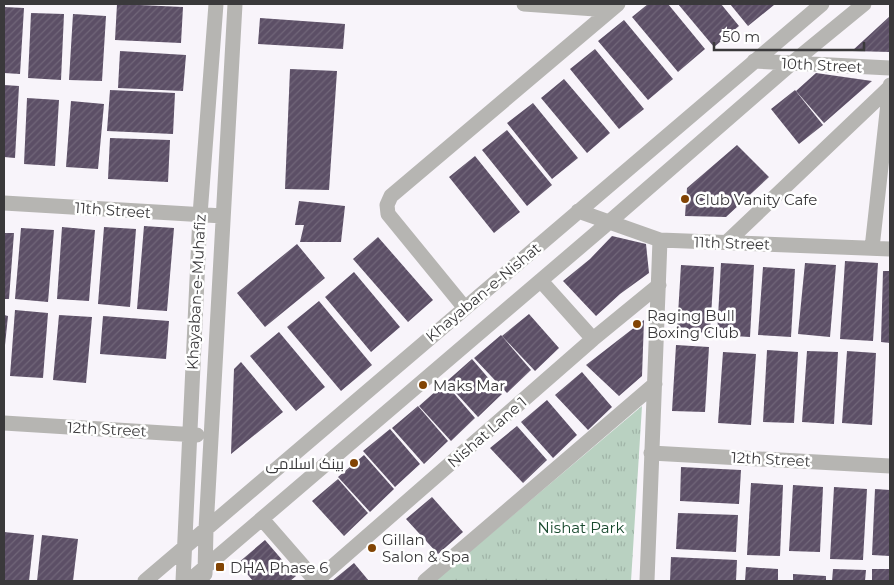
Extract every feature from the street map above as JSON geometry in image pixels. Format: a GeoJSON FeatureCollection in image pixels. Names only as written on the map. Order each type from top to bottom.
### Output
{"type":"FeatureCollection","features":[{"type":"Feature","properties":{"kind":"street","name":"Khayaban-e-Muhafiz"},"geometry":{"type":"LineString","coordinates":[[183,581],[188,434],[200,215],[216,4]]}},
{"type":"Feature","properties":{"kind":"street","name":"Khayaban-e-Muhafiz"},"geometry":{"type":"LineString","coordinates":[[205,574],[235,4]]}},
{"type":"Feature","properties":{"kind":"street"},"geometry":{"type":"LineString","coordinates":[[524,4],[614,7]]}},
{"type":"Feature","properties":{"kind":"street","name":"Khayaban-e-Nishat"},"geometry":{"type":"LineString","coordinates":[[145,581],[464,307],[822,4]]}},
{"type":"Feature","properties":{"kind":"street","name":"Khayaban-e-Nishat"},"geometry":{"type":"LineString","coordinates":[[189,581],[205,574],[262,519],[541,281],[792,63],[864,4]]}},
{"type":"Feature","properties":{"kind":"street"},"geometry":{"type":"LineString","coordinates":[[464,307],[388,214],[387,205],[391,196],[614,7]]}},
{"type":"Feature","properties":{"kind":"street","name":"10th Street"},"geometry":{"type":"LineString","coordinates":[[754,61],[890,68]]}},
{"type":"Feature","properties":{"kind":"street"},"geometry":{"type":"LineString","coordinates":[[727,242],[890,85]]}},
{"type":"Feature","properties":{"kind":"street"},"geometry":{"type":"LineString","coordinates":[[872,248],[890,85]]}},
{"type":"Feature","properties":{"kind":"street","name":"11th Street"},"geometry":{"type":"LineString","coordinates":[[4,203],[223,216]]}},
{"type":"Feature","properties":{"kind":"street","name":"11th Street"},"geometry":{"type":"LineString","coordinates":[[578,212],[660,240],[890,249]]}},
{"type":"Feature","properties":{"kind":"street"},"geometry":{"type":"LineString","coordinates":[[646,581],[660,240]]}},
{"type":"Feature","properties":{"kind":"street"},"geometry":{"type":"LineString","coordinates":[[541,281],[593,339]]}},
{"type":"Feature","properties":{"kind":"street","name":"Nishat Lane 1"},"geometry":{"type":"LineString","coordinates":[[316,581],[593,339],[659,285]]}},
{"type":"Feature","properties":{"kind":"street"},"geometry":{"type":"LineString","coordinates":[[425,581],[655,384]]}},
{"type":"Feature","properties":{"kind":"street","name":"12th Street"},"geometry":{"type":"LineString","coordinates":[[4,423],[211,437]]}},
{"type":"Feature","properties":{"kind":"street","name":"12th Street"},"geometry":{"type":"LineString","coordinates":[[651,453],[890,466]]}},
{"type":"Feature","properties":{"kind":"street"},"geometry":{"type":"LineString","coordinates":[[262,519],[316,581]]}},
{"type":"Feature","properties":{"kind":"green space","name":"Nishat Park"},"geometry":{"type":"Polygon","coordinates":[[[642,406],[631,581],[435,581],[642,406]]]}},
{"type":"Feature","properties":{"kind":"building"},"geometry":{"type":"Polygon","coordinates":[[[117,4],[183,7],[181,43],[115,40],[117,4]]]}},
{"type":"Feature","properties":{"kind":"building"},"geometry":{"type":"Polygon","coordinates":[[[648,4],[668,4],[705,49],[678,72],[632,17],[648,4]]]}},
{"type":"Feature","properties":{"kind":"building"},"geometry":{"type":"Polygon","coordinates":[[[678,4],[721,4],[739,26],[714,47],[678,4]]]}},
{"type":"Feature","properties":{"kind":"building"},"geometry":{"type":"Polygon","coordinates":[[[730,4],[772,4],[774,5],[748,26],[730,4]]]}},
{"type":"Feature","properties":{"kind":"building"},"geometry":{"type":"Polygon","coordinates":[[[4,7],[24,8],[20,74],[4,73],[4,7]]]}},
{"type":"Feature","properties":{"kind":"building"},"geometry":{"type":"Polygon","coordinates":[[[31,13],[64,14],[61,80],[28,78],[31,13]]]}},
{"type":"Feature","properties":{"kind":"building"},"geometry":{"type":"Polygon","coordinates":[[[73,14],[106,16],[102,81],[69,80],[73,14]]]}},
{"type":"Feature","properties":{"kind":"building"},"geometry":{"type":"Polygon","coordinates":[[[890,16],[890,52],[852,51],[890,16]]]}},
{"type":"Feature","properties":{"kind":"building"},"geometry":{"type":"Polygon","coordinates":[[[260,18],[345,24],[343,49],[258,44],[260,18]]]}},
{"type":"Feature","properties":{"kind":"building"},"geometry":{"type":"Polygon","coordinates":[[[624,20],[673,79],[648,100],[598,41],[624,20]]]}},
{"type":"Feature","properties":{"kind":"building"},"geometry":{"type":"Polygon","coordinates":[[[595,49],[644,109],[619,129],[570,69],[595,49]]]}},
{"type":"Feature","properties":{"kind":"building"},"geometry":{"type":"Polygon","coordinates":[[[120,51],[186,55],[183,91],[118,88],[120,51]]]}},
{"type":"Feature","properties":{"kind":"building"},"geometry":{"type":"Polygon","coordinates":[[[290,69],[337,71],[329,190],[285,189],[290,69]]]}},
{"type":"Feature","properties":{"kind":"building"},"geometry":{"type":"Polygon","coordinates":[[[816,73],[872,81],[824,123],[796,91],[816,73]]]}},
{"type":"Feature","properties":{"kind":"building"},"geometry":{"type":"Polygon","coordinates":[[[564,79],[610,133],[587,153],[541,98],[564,79]]]}},
{"type":"Feature","properties":{"kind":"building"},"geometry":{"type":"Polygon","coordinates":[[[4,85],[19,86],[15,158],[4,157],[4,85]]]}},
{"type":"Feature","properties":{"kind":"building"},"geometry":{"type":"Polygon","coordinates":[[[110,90],[175,93],[173,134],[107,131],[110,90]]]}},
{"type":"Feature","properties":{"kind":"building"},"geometry":{"type":"Polygon","coordinates":[[[795,90],[823,125],[799,144],[771,109],[795,90]]]}},
{"type":"Feature","properties":{"kind":"building"},"geometry":{"type":"Polygon","coordinates":[[[27,98],[59,100],[55,166],[24,164],[27,98]]]}},
{"type":"Feature","properties":{"kind":"building"},"geometry":{"type":"Polygon","coordinates":[[[71,101],[104,104],[98,169],[66,167],[71,101]]]}},
{"type":"Feature","properties":{"kind":"building"},"geometry":{"type":"Polygon","coordinates":[[[533,103],[578,158],[552,179],[507,123],[533,103]]]}},
{"type":"Feature","properties":{"kind":"building"},"geometry":{"type":"Polygon","coordinates":[[[507,130],[552,185],[527,206],[482,150],[507,130]]]}},
{"type":"Feature","properties":{"kind":"building"},"geometry":{"type":"Polygon","coordinates":[[[110,138],[170,140],[168,182],[108,179],[110,138]]]}},
{"type":"Feature","properties":{"kind":"building"},"geometry":{"type":"Polygon","coordinates":[[[737,145],[769,177],[726,217],[685,216],[687,188],[737,145]]]}},
{"type":"Feature","properties":{"kind":"building"},"geometry":{"type":"Polygon","coordinates":[[[475,156],[520,212],[494,233],[449,177],[475,156]]]}},
{"type":"Feature","properties":{"kind":"building"},"geometry":{"type":"Polygon","coordinates":[[[299,201],[345,206],[341,242],[300,242],[304,225],[295,225],[299,201]]]}},
{"type":"Feature","properties":{"kind":"building"},"geometry":{"type":"Polygon","coordinates":[[[144,226],[174,228],[167,311],[137,309],[144,226]]]}},
{"type":"Feature","properties":{"kind":"building"},"geometry":{"type":"Polygon","coordinates":[[[62,227],[95,230],[89,301],[57,299],[62,227]]]}},
{"type":"Feature","properties":{"kind":"building"},"geometry":{"type":"Polygon","coordinates":[[[104,227],[136,229],[130,307],[98,304],[104,227]]]}},
{"type":"Feature","properties":{"kind":"building"},"geometry":{"type":"Polygon","coordinates":[[[21,228],[54,230],[48,302],[15,299],[21,228]]]}},
{"type":"Feature","properties":{"kind":"building"},"geometry":{"type":"Polygon","coordinates":[[[4,233],[14,233],[9,299],[4,299],[4,233]]]}},
{"type":"Feature","properties":{"kind":"building"},"geometry":{"type":"Polygon","coordinates":[[[612,236],[646,244],[649,273],[620,294],[596,316],[563,281],[590,259],[612,236]]]}},
{"type":"Feature","properties":{"kind":"building"},"geometry":{"type":"Polygon","coordinates":[[[378,237],[433,300],[408,322],[353,259],[378,237]]]}},
{"type":"Feature","properties":{"kind":"building"},"geometry":{"type":"Polygon","coordinates":[[[297,244],[325,278],[265,327],[237,293],[297,244]]]}},
{"type":"Feature","properties":{"kind":"building"},"geometry":{"type":"Polygon","coordinates":[[[845,261],[878,263],[873,341],[840,339],[845,261]]]}},
{"type":"Feature","properties":{"kind":"building"},"geometry":{"type":"Polygon","coordinates":[[[721,263],[754,265],[750,337],[717,335],[721,263]]]}},
{"type":"Feature","properties":{"kind":"building"},"geometry":{"type":"Polygon","coordinates":[[[805,263],[836,265],[830,337],[798,334],[805,263]]]}},
{"type":"Feature","properties":{"kind":"building"},"geometry":{"type":"Polygon","coordinates":[[[681,265],[714,267],[710,333],[677,331],[681,265]]]}},
{"type":"Feature","properties":{"kind":"building"},"geometry":{"type":"Polygon","coordinates":[[[763,267],[795,269],[791,337],[758,335],[763,267]]]}},
{"type":"Feature","properties":{"kind":"building"},"geometry":{"type":"Polygon","coordinates":[[[883,271],[890,271],[890,343],[881,342],[883,271]]]}},
{"type":"Feature","properties":{"kind":"building"},"geometry":{"type":"Polygon","coordinates":[[[354,272],[400,327],[371,352],[325,297],[354,272]]]}},
{"type":"Feature","properties":{"kind":"building"},"geometry":{"type":"Polygon","coordinates":[[[319,301],[372,365],[341,391],[287,327],[319,301]]]}},
{"type":"Feature","properties":{"kind":"building"},"geometry":{"type":"Polygon","coordinates":[[[15,310],[48,313],[43,378],[10,376],[15,310]]]}},
{"type":"Feature","properties":{"kind":"building"},"geometry":{"type":"Polygon","coordinates":[[[529,314],[559,348],[535,371],[502,336],[529,314]]]}},
{"type":"Feature","properties":{"kind":"building"},"geometry":{"type":"Polygon","coordinates":[[[4,315],[8,316],[5,345],[4,345],[4,315]]]}},
{"type":"Feature","properties":{"kind":"building"},"geometry":{"type":"Polygon","coordinates":[[[59,315],[92,317],[86,383],[53,380],[59,315]]]}},
{"type":"Feature","properties":{"kind":"building"},"geometry":{"type":"Polygon","coordinates":[[[103,316],[169,321],[166,359],[100,354],[103,316]]]}},
{"type":"Feature","properties":{"kind":"building"},"geometry":{"type":"Polygon","coordinates":[[[644,320],[642,376],[619,396],[586,365],[644,320]]]}},
{"type":"Feature","properties":{"kind":"building"},"geometry":{"type":"Polygon","coordinates":[[[279,332],[325,387],[296,411],[250,356],[279,332]]]}},
{"type":"Feature","properties":{"kind":"building"},"geometry":{"type":"Polygon","coordinates":[[[501,335],[531,370],[507,393],[474,358],[501,335]]]}},
{"type":"Feature","properties":{"kind":"building"},"geometry":{"type":"Polygon","coordinates":[[[676,345],[709,347],[705,412],[672,411],[676,345]]]}},
{"type":"Feature","properties":{"kind":"building"},"geometry":{"type":"Polygon","coordinates":[[[767,350],[798,352],[794,423],[763,422],[767,350]]]}},
{"type":"Feature","properties":{"kind":"building"},"geometry":{"type":"Polygon","coordinates":[[[807,351],[838,352],[834,424],[802,422],[807,351]]]}},
{"type":"Feature","properties":{"kind":"building"},"geometry":{"type":"Polygon","coordinates":[[[847,351],[876,353],[872,425],[842,423],[847,351]]]}},
{"type":"Feature","properties":{"kind":"building"},"geometry":{"type":"Polygon","coordinates":[[[723,352],[756,354],[751,425],[718,423],[723,352]]]}},
{"type":"Feature","properties":{"kind":"building"},"geometry":{"type":"Polygon","coordinates":[[[472,359],[502,394],[478,417],[446,382],[472,359]]]}},
{"type":"Feature","properties":{"kind":"building"},"geometry":{"type":"Polygon","coordinates":[[[241,362],[283,412],[231,454],[234,369],[241,362]]]}},
{"type":"Feature","properties":{"kind":"building"},"geometry":{"type":"Polygon","coordinates":[[[582,372],[612,407],[588,430],[555,395],[582,372]]]}},
{"type":"Feature","properties":{"kind":"building"},"geometry":{"type":"Polygon","coordinates":[[[445,383],[475,418],[451,441],[419,406],[445,383]]]}},
{"type":"Feature","properties":{"kind":"building"},"geometry":{"type":"Polygon","coordinates":[[[547,400],[577,435],[553,458],[521,422],[547,400]]]}},
{"type":"Feature","properties":{"kind":"building"},"geometry":{"type":"Polygon","coordinates":[[[418,406],[448,441],[424,464],[392,428],[418,406]]]}},
{"type":"Feature","properties":{"kind":"building"},"geometry":{"type":"Polygon","coordinates":[[[517,426],[547,460],[523,483],[490,448],[517,426]]]}},
{"type":"Feature","properties":{"kind":"building"},"geometry":{"type":"Polygon","coordinates":[[[390,429],[420,464],[395,487],[363,451],[390,429]]]}},
{"type":"Feature","properties":{"kind":"building"},"geometry":{"type":"Polygon","coordinates":[[[364,455],[394,489],[370,512],[338,477],[364,455]]]}},
{"type":"Feature","properties":{"kind":"building"},"geometry":{"type":"Polygon","coordinates":[[[681,467],[741,470],[739,504],[680,501],[681,467]]]}},
{"type":"Feature","properties":{"kind":"building"},"geometry":{"type":"Polygon","coordinates":[[[338,479],[368,513],[344,536],[312,501],[338,479]]]}},
{"type":"Feature","properties":{"kind":"building"},"geometry":{"type":"Polygon","coordinates":[[[751,483],[783,485],[780,556],[747,555],[751,483]]]}},
{"type":"Feature","properties":{"kind":"building"},"geometry":{"type":"Polygon","coordinates":[[[793,485],[823,487],[820,552],[789,551],[793,485]]]}},
{"type":"Feature","properties":{"kind":"building"},"geometry":{"type":"Polygon","coordinates":[[[834,487],[867,489],[863,560],[830,559],[834,487]]]}},
{"type":"Feature","properties":{"kind":"building"},"geometry":{"type":"Polygon","coordinates":[[[875,489],[890,490],[890,556],[872,555],[875,489]]]}},
{"type":"Feature","properties":{"kind":"building"},"geometry":{"type":"Polygon","coordinates":[[[432,497],[463,532],[438,554],[406,519],[432,497]]]}},
{"type":"Feature","properties":{"kind":"building"},"geometry":{"type":"Polygon","coordinates":[[[678,513],[738,515],[736,552],[676,549],[678,513]]]}},
{"type":"Feature","properties":{"kind":"building"},"geometry":{"type":"Polygon","coordinates":[[[4,532],[34,535],[29,581],[4,581],[4,532]]]}},
{"type":"Feature","properties":{"kind":"building"},"geometry":{"type":"Polygon","coordinates":[[[42,535],[78,539],[73,581],[37,581],[42,535]]]}},
{"type":"Feature","properties":{"kind":"building"},"geometry":{"type":"Polygon","coordinates":[[[265,540],[296,576],[290,581],[253,581],[238,563],[265,540]]]}},
{"type":"Feature","properties":{"kind":"building"},"geometry":{"type":"Polygon","coordinates":[[[671,557],[737,560],[736,581],[670,581],[671,557]]]}},
{"type":"Feature","properties":{"kind":"building"},"geometry":{"type":"Polygon","coordinates":[[[354,563],[369,581],[332,581],[354,563]]]}},
{"type":"Feature","properties":{"kind":"building"},"geometry":{"type":"Polygon","coordinates":[[[746,567],[778,569],[778,581],[745,581],[746,567]]]}},
{"type":"Feature","properties":{"kind":"building"},"geometry":{"type":"Polygon","coordinates":[[[833,569],[866,570],[865,581],[832,581],[833,569]]]}},
{"type":"Feature","properties":{"kind":"building"},"geometry":{"type":"Polygon","coordinates":[[[872,569],[890,569],[890,581],[872,581],[872,569]]]}},
{"type":"Feature","properties":{"kind":"building"},"geometry":{"type":"Polygon","coordinates":[[[793,574],[826,576],[826,581],[793,581],[793,574]]]}},
{"type":"Feature","properties":{"kind":"place","name":"Club Vanity Cafe"},"geometry":{"type":"Point","coordinates":[685,199]}},
{"type":"Feature","properties":{"kind":"place","name":"Raging Bull Boxing Club"},"geometry":{"type":"Point","coordinates":[637,324]}},
{"type":"Feature","properties":{"kind":"place","name":"Maks Mar"},"geometry":{"type":"Point","coordinates":[423,385]}},
{"type":"Feature","properties":{"kind":"place","name":"بینک اسلامی"},"geometry":{"type":"Point","coordinates":[354,463]}},
{"type":"Feature","properties":{"kind":"place","name":"Gillan Salon & Spa"},"geometry":{"type":"Point","coordinates":[372,548]}},
{"type":"Feature","properties":{"kind":"place","name":"DHA Phase 6"},"geometry":{"type":"Point","coordinates":[220,567]}}]}
